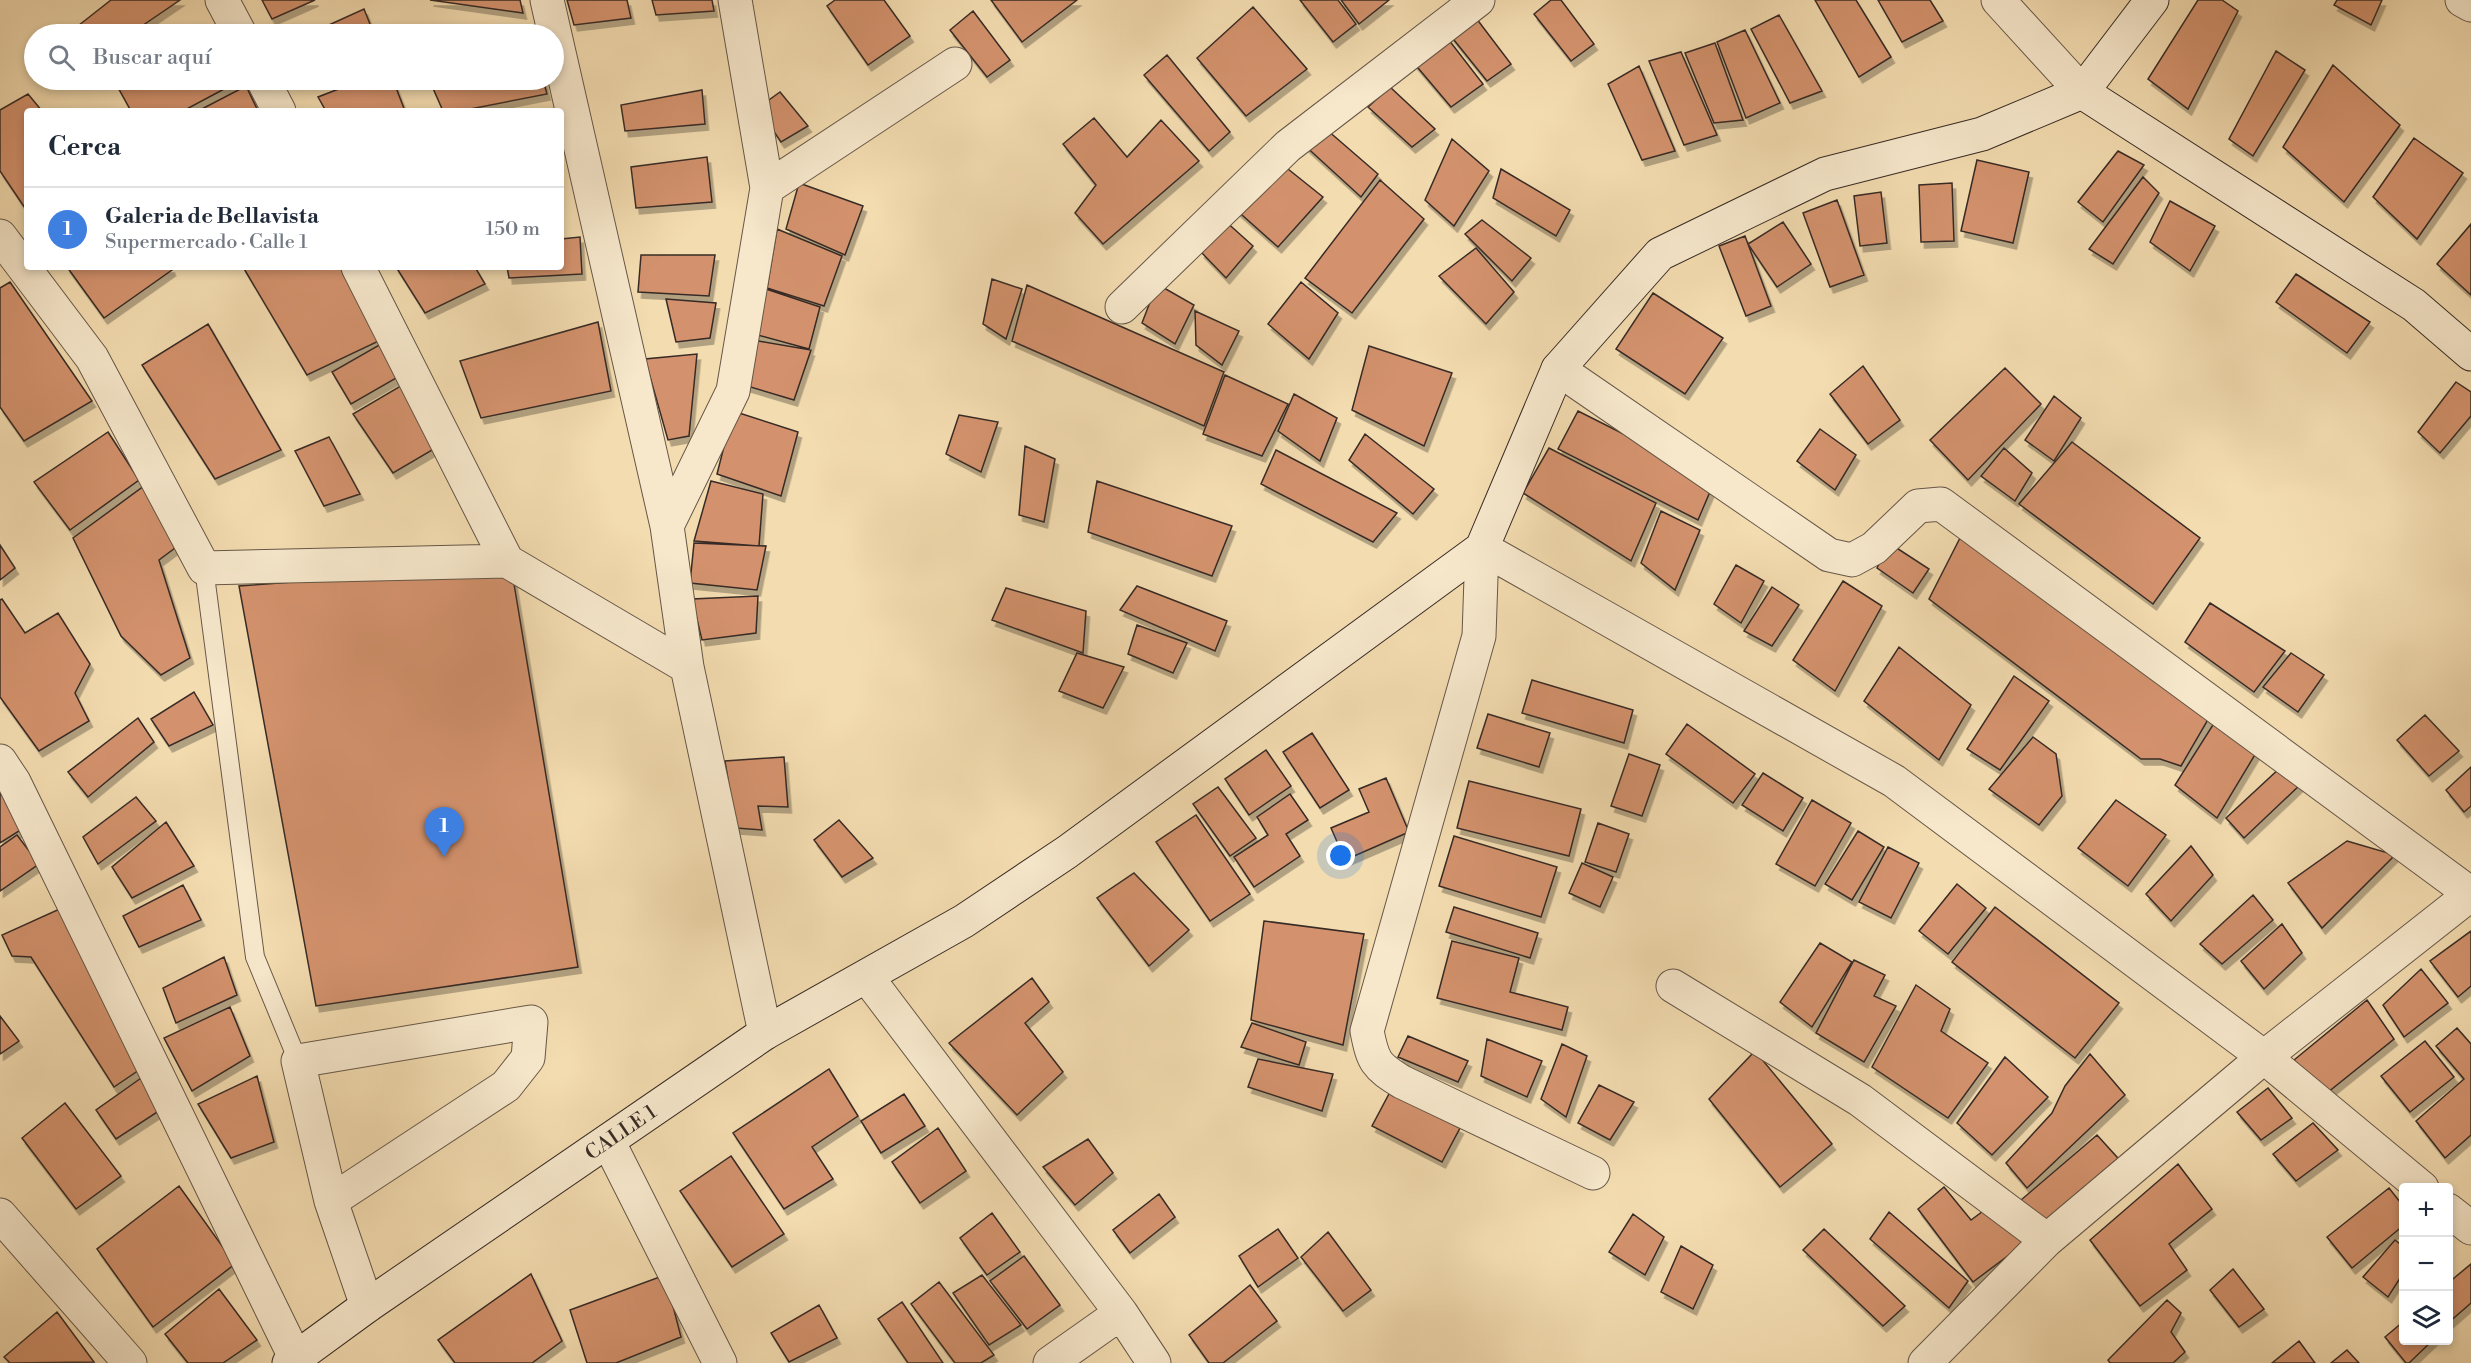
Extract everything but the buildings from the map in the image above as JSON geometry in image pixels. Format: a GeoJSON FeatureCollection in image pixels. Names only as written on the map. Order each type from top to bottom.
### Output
{"type":"FeatureCollection","features":[{"type":"Feature","properties":{"kind":"street"},"geometry":{"type":"LineString","coordinates":[[222,0],[235,24]]}},
{"type":"Feature","properties":{"kind":"street"},"geometry":{"type":"LineString","coordinates":[[547,0],[552,24]]}},
{"type":"Feature","properties":{"kind":"street"},"geometry":{"type":"LineString","coordinates":[[667,526],[733,391],[767,188],[735,0]]}},
{"type":"Feature","properties":{"kind":"street"},"geometry":{"type":"LineString","coordinates":[[1122,307],[1288,146],[1478,0]]}},
{"type":"Feature","properties":{"kind":"street"},"geometry":{"type":"LineString","coordinates":[[1998,0],[2082,92],[2414,305],[2471,354]]}},
{"type":"Feature","properties":{"kind":"street"},"geometry":{"type":"LineString","coordinates":[[1593,1173],[1402,1082],[1380,1069],[1371,1052],[1368,1031],[1479,636],[1482,548],[1558,369],[1660,254],[1825,174],[1982,134],[2082,92],[2152,0]]}},
{"type":"Feature","properties":{"kind":"street"},"geometry":{"type":"LineString","coordinates":[[2462,0],[2471,5]]}},
{"type":"Feature","properties":{"kind":"street"},"geometry":{"type":"LineString","coordinates":[[767,188],[955,64]]}},
{"type":"Feature","properties":{"kind":"street"},"geometry":{"type":"LineString","coordinates":[[564,75],[667,526],[687,667],[765,1033]]}},
{"type":"Feature","properties":{"kind":"street"},"geometry":{"type":"LineString","coordinates":[[268,90],[277,108]]}},
{"type":"Feature","properties":{"kind":"street"},"geometry":{"type":"LineString","coordinates":[[0,236],[24,268]]}},
{"type":"Feature","properties":{"kind":"street"},"geometry":{"type":"LineString","coordinates":[[26,270],[92,358],[204,568],[507,561],[687,667]]}},
{"type":"Feature","properties":{"kind":"street"},"geometry":{"type":"LineString","coordinates":[[360,270],[507,561]]}},
{"type":"Feature","properties":{"kind":"street"},"geometry":{"type":"LineString","coordinates":[[1558,369],[1828,555],[1852,560],[1874,548],[1918,506],[1941,504],[2471,894],[2264,1057],[2047,1240],[1925,1363]]}},
{"type":"Feature","properties":{"kind":"street"},"geometry":{"type":"LineString","coordinates":[[1482,548],[1894,781],[2264,1057],[2416,1183]]}},
{"type":"Feature","properties":{"kind":"street","name":"CALLE 1"},"geometry":{"type":"LineString","coordinates":[[293,1361],[367,1306],[765,1033],[964,921],[1067,852],[1482,548]]}},
{"type":"Feature","properties":{"kind":"street"},"geometry":{"type":"LineString","coordinates":[[0,761],[14,782],[293,1361]]}},
{"type":"Feature","properties":{"kind":"street"},"geometry":{"type":"LineString","coordinates":[[867,977],[1121,1313],[1155,1363]]}},
{"type":"Feature","properties":{"kind":"street"},"geometry":{"type":"LineString","coordinates":[[1672,986],[1860,1100],[2047,1240]]}},
{"type":"Feature","properties":{"kind":"street"},"geometry":{"type":"LineString","coordinates":[[331,1201],[506,1086],[528,1058],[531,1022],[298,1061],[331,1201],[367,1306]]}},
{"type":"Feature","properties":{"kind":"street"},"geometry":{"type":"LineString","coordinates":[[608,1141],[720,1363]]}},
{"type":"Feature","properties":{"kind":"street"},"geometry":{"type":"LineString","coordinates":[[2453,1214],[2471,1228]]}},
{"type":"Feature","properties":{"kind":"street"},"geometry":{"type":"LineString","coordinates":[[0,1215],[130,1363]]}},
{"type":"Feature","properties":{"kind":"street"},"geometry":{"type":"LineString","coordinates":[[1050,1363],[1121,1313]]}},
{"type":"Feature","properties":{"kind":"lane"},"geometry":{"type":"LineString","coordinates":[[204,568],[255,957],[298,1061]]}},
{"type":"Feature","properties":{"kind":"place","name":"Galeria de Bellavista"},"geometry":{"type":"Point","coordinates":[444,857]}}]}
